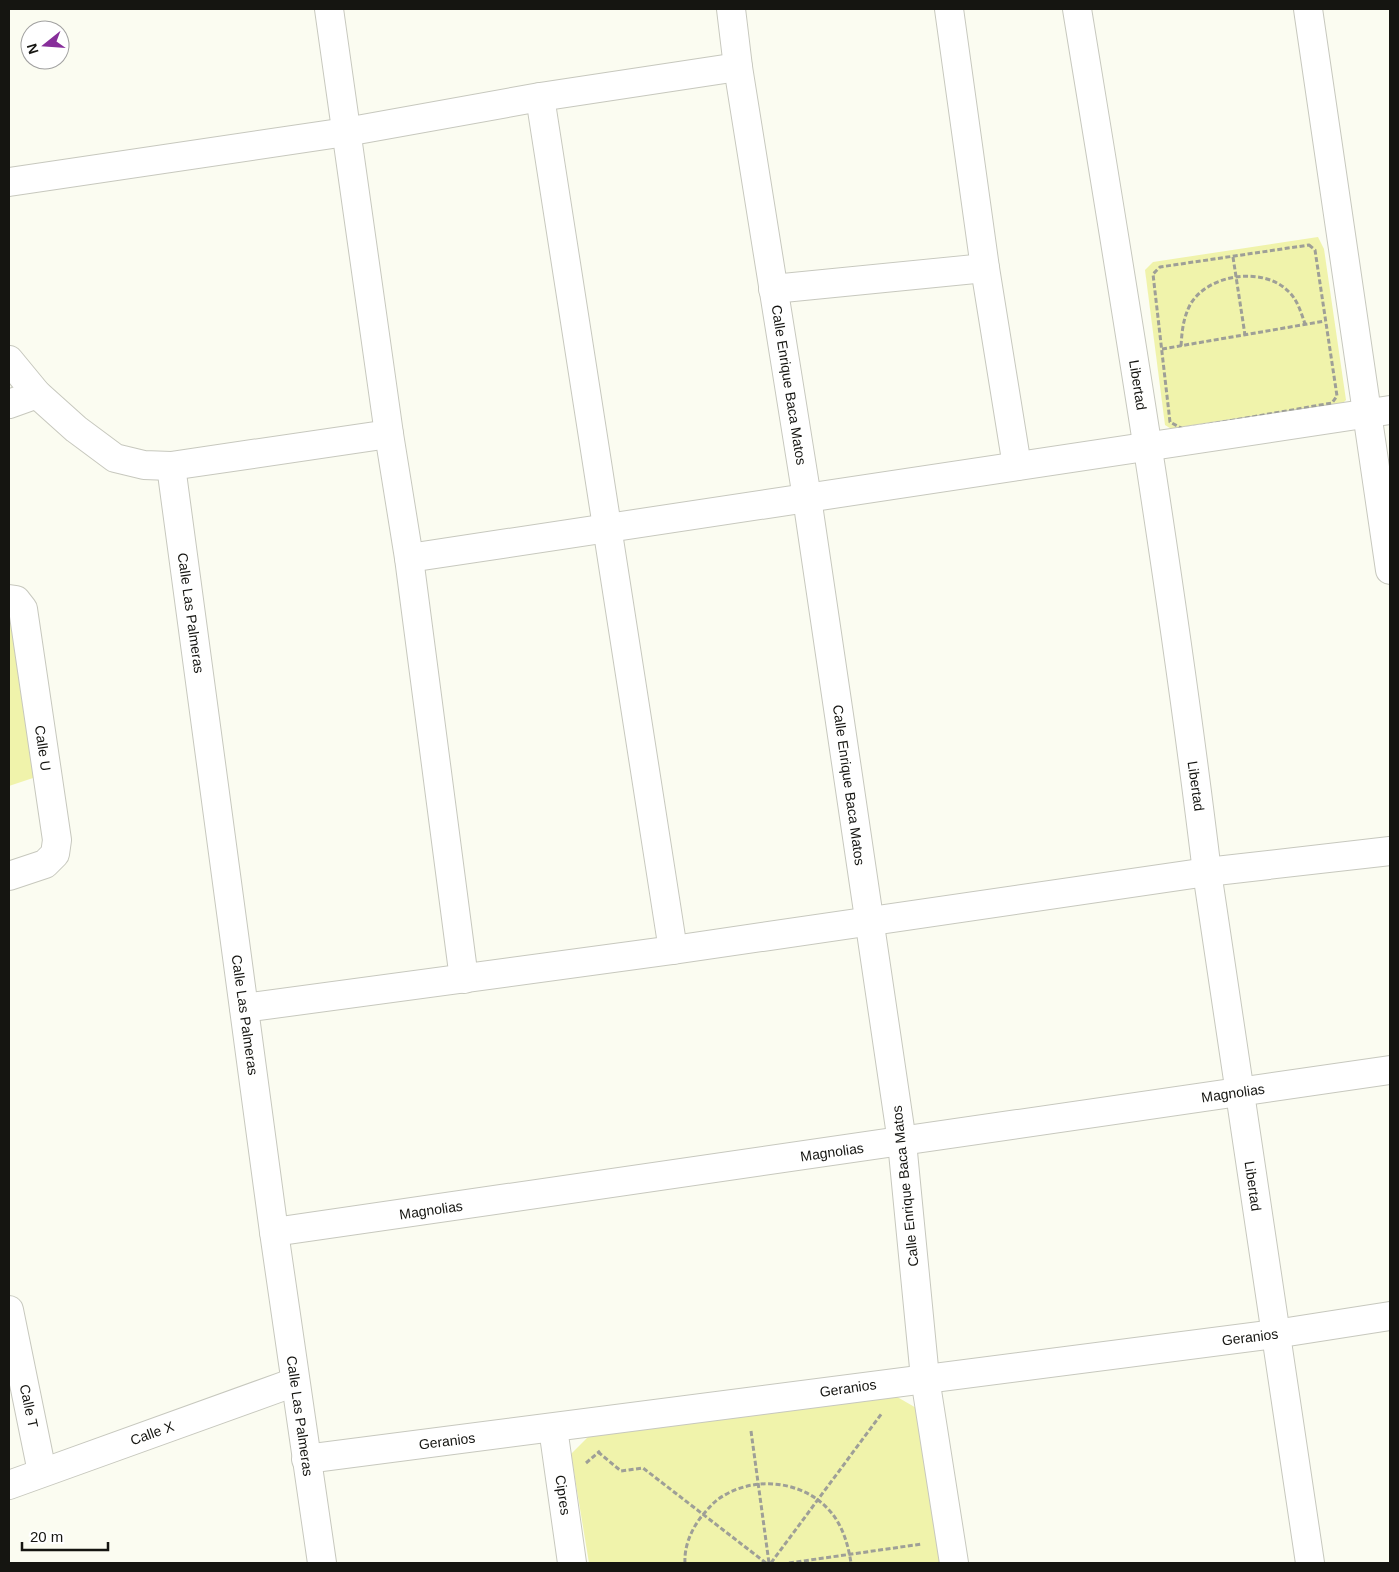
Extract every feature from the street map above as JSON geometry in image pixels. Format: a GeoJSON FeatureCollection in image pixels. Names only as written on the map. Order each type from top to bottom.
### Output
{"type":"FeatureCollection","features":[{"type":"Feature","properties":{"kind":"street"},"geometry":{"type":"LineString","coordinates":[[329,9],[388,434],[408,558],[464,979]]}},
{"type":"Feature","properties":{"kind":"street","name":"Calle Enrique Baca Matos"},"geometry":{"type":"LineString","coordinates":[[731,9],[738,67],[807,498],[868,922],[902,1142],[925,1378],[954,1563]]}},
{"type":"Feature","properties":{"kind":"street"},"geometry":{"type":"LineString","coordinates":[[949,9],[985,268],[1017,466]]}},
{"type":"Feature","properties":{"kind":"street","name":"Libertad"},"geometry":{"type":"LineString","coordinates":[[1077,9],[1148,447],[1198,795],[1207,872],[1310,1563]]}},
{"type":"Feature","properties":{"kind":"street"},"geometry":{"type":"LineString","coordinates":[[1308,9],[1378,412],[1390,570]]}},
{"type":"Feature","properties":{"kind":"street"},"geometry":{"type":"LineString","coordinates":[[9,182],[346,132],[540,97],[738,67]]}},
{"type":"Feature","properties":{"kind":"street"},"geometry":{"type":"LineString","coordinates":[[540,97],[673,950]]}},
{"type":"Feature","properties":{"kind":"street"},"geometry":{"type":"LineString","coordinates":[[773,289],[985,268]]}},
{"type":"Feature","properties":{"kind":"street"},"geometry":{"type":"LineString","coordinates":[[9,360],[37,394],[76,429],[115,458],[144,465],[171,466],[388,434]]}},
{"type":"Feature","properties":{"kind":"street"},"geometry":{"type":"LineString","coordinates":[[9,404],[37,394]]}},
{"type":"Feature","properties":{"kind":"street"},"geometry":{"type":"LineString","coordinates":[[408,558],[1378,412]]}},
{"type":"Feature","properties":{"kind":"street","name":"Calle Las Palmeras"},"geometry":{"type":"LineString","coordinates":[[171,466],[274,1232],[322,1563]]}},
{"type":"Feature","properties":{"kind":"street","name":"Calle U"},"geometry":{"type":"LineString","coordinates":[[9,599],[16,600],[23,609],[57,840],[55,854],[45,864],[9,876]]}},
{"type":"Feature","properties":{"kind":"street"},"geometry":{"type":"LineString","coordinates":[[244,1008],[673,950],[1207,872],[1390,850]]}},
{"type":"Feature","properties":{"kind":"street","name":"Magnolias"},"geometry":{"type":"LineString","coordinates":[[274,1232],[1390,1070]]}},
{"type":"Feature","properties":{"kind":"street","name":"Calle T"},"geometry":{"type":"LineString","coordinates":[[9,1310],[42,1472]]}},
{"type":"Feature","properties":{"kind":"street","name":"Geranios"},"geometry":{"type":"LineString","coordinates":[[306,1458],[553,1428],[925,1378],[1275,1334],[1390,1316]]}},
{"type":"Feature","properties":{"kind":"street","name":"Calle X"},"geometry":{"type":"LineString","coordinates":[[9,1485],[296,1382]]}},
{"type":"Feature","properties":{"kind":"street","name":"Cipres"},"geometry":{"type":"LineString","coordinates":[[553,1428],[572,1563]]}},
{"type":"Feature","properties":{"kind":"path"},"geometry":{"type":"LineString","coordinates":[[1309,245],[1315,250],[1337,396],[1332,403],[1183,429],[1170,422],[1153,274],[1160,267],[1233,257],[1309,245]]}},
{"type":"Feature","properties":{"kind":"path"},"geometry":{"type":"LineString","coordinates":[[1233,257],[1245,335]]}},
{"type":"Feature","properties":{"kind":"path"},"geometry":{"type":"LineString","coordinates":[[1181,346],[1183,322],[1191,303],[1205,289],[1223,279],[1236,276],[1252,276],[1271,281],[1288,290],[1299,306],[1306,324]]}},
{"type":"Feature","properties":{"kind":"path"},"geometry":{"type":"LineString","coordinates":[[1162,349],[1325,321]]}},
{"type":"Feature","properties":{"kind":"path"},"geometry":{"type":"LineString","coordinates":[[769,1563],[885,1409],[875,1410]]}},
{"type":"Feature","properties":{"kind":"path"},"geometry":{"type":"LineString","coordinates":[[750,1422],[769,1563]]}},
{"type":"Feature","properties":{"kind":"path"},"geometry":{"type":"LineString","coordinates":[[583,1466],[604,1447]]}},
{"type":"Feature","properties":{"kind":"path"},"geometry":{"type":"LineString","coordinates":[[598,1452],[621,1471],[643,1468],[769,1563]]}},
{"type":"Feature","properties":{"kind":"path"},"geometry":{"type":"LineString","coordinates":[[685,1563],[688,1540],[696,1523],[708,1508],[723,1496],[740,1488],[758,1484],[777,1484],[796,1488],[818,1500],[829,1510],[840,1525],[847,1543],[851,1563]]}},
{"type":"Feature","properties":{"kind":"path"},"geometry":{"type":"LineString","coordinates":[[789,1563],[928,1543]]}},
{"type":"Feature","properties":{"kind":"green space"},"geometry":{"type":"Polygon","coordinates":[[[1318,237],[1324,249],[1346,400],[1339,407],[1181,435],[1165,425],[1145,270],[1153,262],[1318,237]]]}},
{"type":"Feature","properties":{"kind":"green space"},"geometry":{"type":"Polygon","coordinates":[[[9,620],[17,623],[36,777],[9,786],[9,620]]]}},
{"type":"Feature","properties":{"kind":"green space"},"geometry":{"type":"Polygon","coordinates":[[[892,1394],[925,1413],[945,1563],[589,1563],[571,1454],[594,1431],[892,1394]]]}}]}
